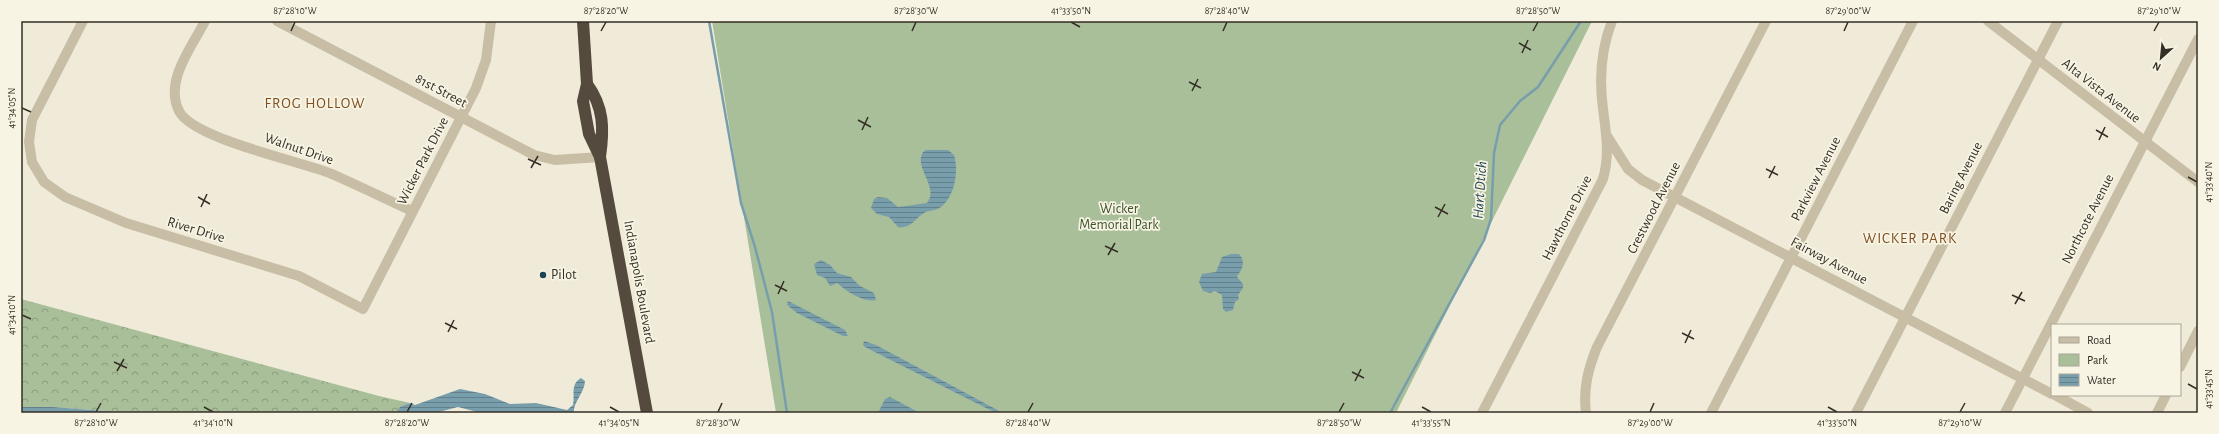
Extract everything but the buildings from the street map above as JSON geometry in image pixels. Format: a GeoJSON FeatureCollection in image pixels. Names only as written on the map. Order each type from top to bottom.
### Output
{"type":"FeatureCollection","features":[{"type":"Feature","properties":{"kind":"highway","name":"Indianapolis Boulevard"},"geometry":{"type":"LineString","coordinates":[[583,21],[587,84],[597,97],[603,132],[600,157],[647,409]]}},
{"type":"Feature","properties":{"kind":"street","name":"River Drive"},"geometry":{"type":"LineString","coordinates":[[83,21],[32,120],[28,142],[32,162],[44,182],[65,197],[126,223],[299,276],[363,309]]}},
{"type":"Feature","properties":{"kind":"street","name":"Walnut Drive"},"geometry":{"type":"LineString","coordinates":[[205,21],[178,72],[175,85],[175,98],[179,111],[186,120],[203,131],[332,174],[412,211]]}},
{"type":"Feature","properties":{"kind":"street","name":"81st Street"},"geometry":{"type":"LineString","coordinates":[[277,21],[545,159],[569,160],[600,157]]}},
{"type":"Feature","properties":{"kind":"street","name":"Wicker Park Drive"},"geometry":{"type":"LineString","coordinates":[[363,309],[482,73],[490,39],[491,21]]}},
{"type":"Feature","properties":{"kind":"street","name":"Hawthorne Drive"},"geometry":{"type":"LineString","coordinates":[[1482,413],[1603,179],[1606,168],[1607,136],[1603,108],[1601,59],[1604,42],[1612,21]]}},
{"type":"Feature","properties":{"kind":"street","name":"Crestwood Avenue"},"geometry":{"type":"LineString","coordinates":[[1586,413],[1584,397],[1590,363],[1766,21]]}},
{"type":"Feature","properties":{"kind":"street","name":"Parkview Avenue"},"geometry":{"type":"LineString","coordinates":[[1711,413],[1913,21]]}},
{"type":"Feature","properties":{"kind":"street","name":"Alta Vista Avenue"},"geometry":{"type":"LineString","coordinates":[[1988,21],[2198,182]]}},
{"type":"Feature","properties":{"kind":"street","name":"Baring Avenue"},"geometry":{"type":"LineString","coordinates":[[1856,413],[1904,317],[2058,21]]}},
{"type":"Feature","properties":{"kind":"street","name":"Northcote Avenue"},"geometry":{"type":"LineString","coordinates":[[2005,413],[2144,141],[2198,39]]}},
{"type":"Feature","properties":{"kind":"street","name":"Fairway Avenue"},"geometry":{"type":"LineString","coordinates":[[1607,136],[1628,169],[1642,180],[1792,256],[1904,317],[2051,393]]}},
{"type":"Feature","properties":{"kind":"street"},"geometry":{"type":"LineString","coordinates":[[2181,365],[2198,331]]}},
{"type":"Feature","properties":{"kind":"street","name":"Fairway Avenue"},"geometry":{"type":"LineString","coordinates":[[2057,396],[2088,413]]}},
{"type":"Feature","properties":{"kind":"street"},"geometry":{"type":"LineString","coordinates":[[2157,413],[2166,396]]}},
{"type":"Feature","properties":{"kind":"green space","name":"Wicker Memorial Park"},"geometry":{"type":"Polygon","coordinates":[[[712,21],[1592,21],[1396,413],[776,413],[712,21]]]}},
{"type":"Feature","properties":{"kind":"green space"},"geometry":{"type":"Polygon","coordinates":[[[21,299],[379,396],[410,403],[400,412],[402,413],[132,413],[53,407],[21,407],[21,299]]]}},
{"type":"Feature","properties":{"kind":"water"},"geometry":{"type":"Polygon","coordinates":[[[926,150],[948,150],[954,155],[956,176],[953,190],[946,202],[941,207],[924,213],[909,225],[898,227],[889,217],[877,214],[871,208],[874,199],[878,197],[887,198],[898,207],[927,203],[930,197],[929,184],[921,164],[923,152],[926,150]]]}},
{"type":"Feature","properties":{"kind":"water"},"geometry":{"type":"Polygon","coordinates":[[[1231,254],[1239,254],[1243,260],[1237,277],[1243,284],[1243,288],[1238,295],[1239,299],[1235,302],[1233,310],[1226,312],[1223,309],[1222,295],[1215,291],[1210,293],[1203,291],[1199,282],[1202,274],[1216,272],[1222,257],[1231,254]]]}},
{"type":"Feature","properties":{"kind":"water"},"geometry":{"type":"Polygon","coordinates":[[[821,260],[830,265],[837,273],[851,277],[860,286],[874,293],[876,300],[866,300],[861,298],[850,293],[837,283],[830,286],[825,278],[817,275],[814,264],[821,260]]]}},
{"type":"Feature","properties":{"kind":"water"},"geometry":{"type":"Polygon","coordinates":[[[788,301],[845,330],[848,336],[843,336],[797,313],[787,305],[788,301]]]}},
{"type":"Feature","properties":{"kind":"water"},"geometry":{"type":"Polygon","coordinates":[[[864,341],[876,345],[1003,413],[996,413],[865,347],[863,345],[864,341]]]}},
{"type":"Feature","properties":{"kind":"water"},"geometry":{"type":"Polygon","coordinates":[[[581,378],[585,381],[575,406],[574,413],[481,413],[458,407],[435,413],[397,412],[400,407],[410,403],[415,405],[460,389],[485,394],[510,404],[536,403],[567,410],[573,405],[575,383],[581,378]]]}},
{"type":"Feature","properties":{"kind":"water"},"geometry":{"type":"Polygon","coordinates":[[[890,397],[920,413],[878,413],[885,399],[890,397]]]}},
{"type":"Feature","properties":{"kind":"water"},"geometry":{"type":"Polygon","coordinates":[[[21,407],[53,407],[132,413],[21,413],[21,407]]]}},
{"type":"Feature","properties":{"kind":"waterway"},"geometry":{"type":"LineString","coordinates":[[709,21],[741,203],[755,247],[772,312],[787,413]]}},
{"type":"Feature","properties":{"kind":"waterway","name":"Hart Dtich"},"geometry":{"type":"LineString","coordinates":[[1390,413],[1484,240],[1491,219],[1494,153],[1500,125],[1520,101],[1538,87],[1581,21]]}},
{"type":"Feature","properties":{"kind":"place","name":"Pilot"},"geometry":{"type":"Point","coordinates":[543,275]}},
{"type":"Feature","properties":{"kind":"district","name":"FROG HOLLOW"},"geometry":{"type":"Point","coordinates":[315,103]}},
{"type":"Feature","properties":{"kind":"district","name":"WICKER PARK"},"geometry":{"type":"Point","coordinates":[1910,238]}}]}
